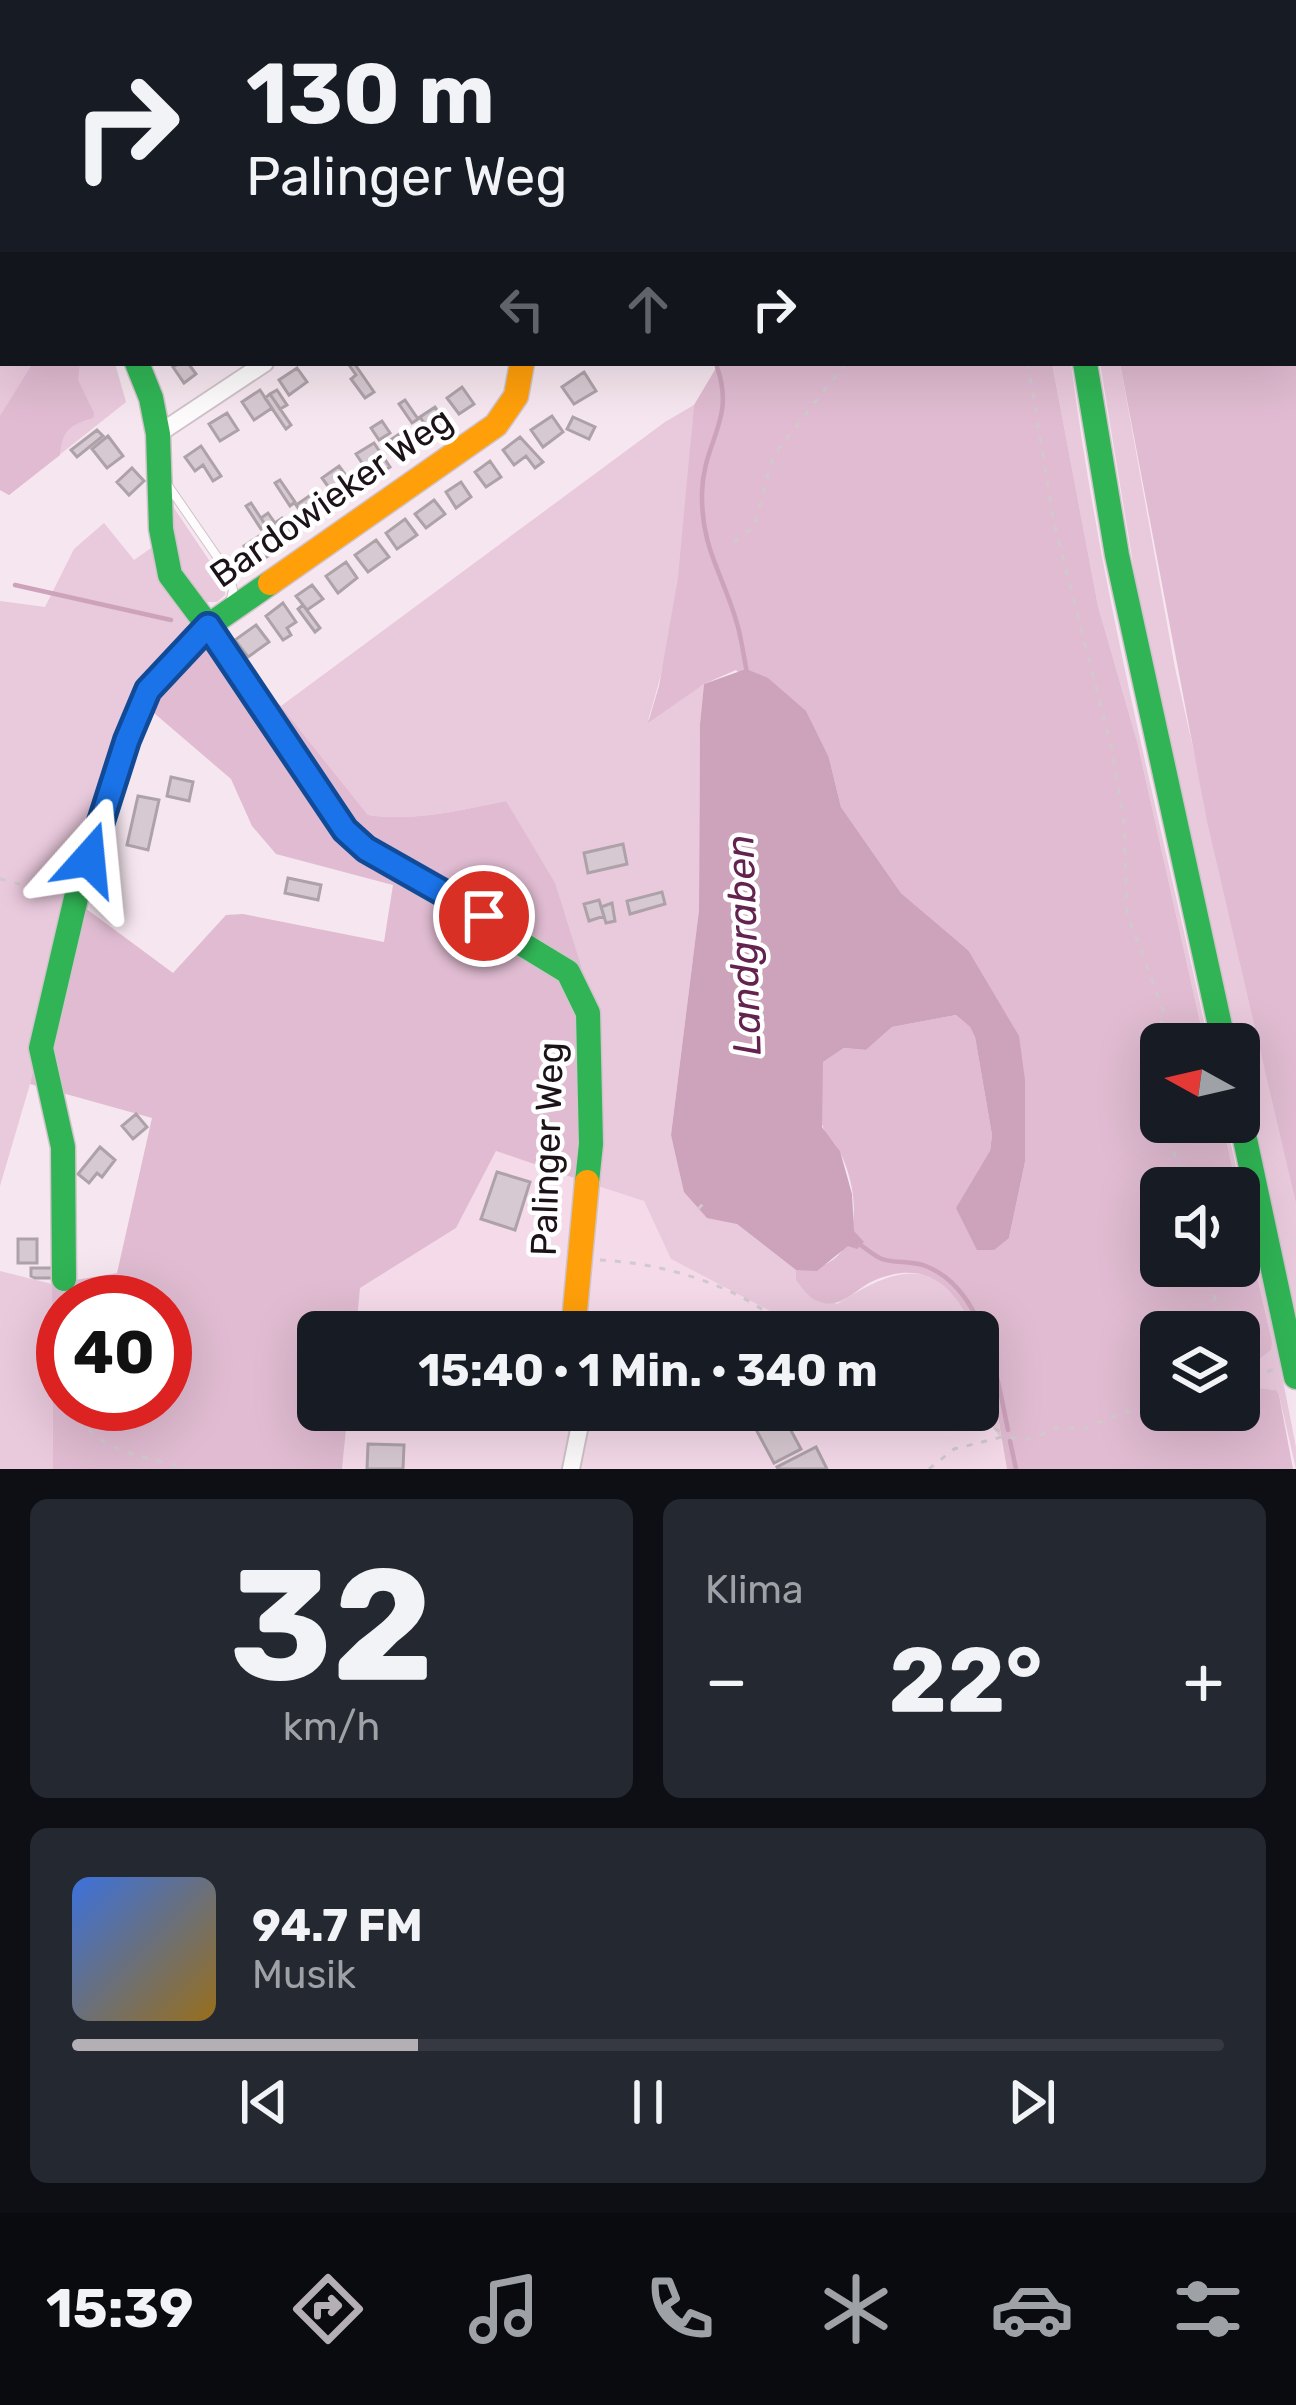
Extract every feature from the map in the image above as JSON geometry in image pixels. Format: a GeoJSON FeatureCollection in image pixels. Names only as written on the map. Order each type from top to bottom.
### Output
{"type":"FeatureCollection","features":[{"type":"Feature","properties":{"kind":"street","name":"Palinger Weg"},"geometry":{"type":"LineString","coordinates":[[138,366],[158,434],[164,554],[170,575],[345,830],[366,849],[552,959],[578,988],[588,1013],[591,1144],[575,1311]]}},
{"type":"Feature","properties":{"kind":"street"},"geometry":{"type":"LineString","coordinates":[[158,434],[260,366]]}},
{"type":"Feature","properties":{"kind":"street","name":"Bardowieker Weg"},"geometry":{"type":"LineString","coordinates":[[64,1275],[63,1148],[41,1048],[76,898],[148,690],[208,626],[479,439],[508,411],[521,381],[522,366]]}},
{"type":"Feature","properties":{"kind":"street"},"geometry":{"type":"LineString","coordinates":[[1085,366],[1117,555],[1219,1023]]}},
{"type":"Feature","properties":{"kind":"street"},"geometry":{"type":"LineString","coordinates":[[1246,1143],[1294,1370]]}},
{"type":"Feature","properties":{"kind":"street"},"geometry":{"type":"LineString","coordinates":[[571,1469],[579,1431]]}},
{"type":"Feature","properties":{"kind":"lane"},"geometry":{"type":"LineString","coordinates":[[162,476],[232,582],[231,598],[220,610],[204,612],[190,603]]}},
{"type":"Feature","properties":{"kind":"path"},"geometry":{"type":"LineString","coordinates":[[734,542],[754,527],[773,456],[844,366]]}},
{"type":"Feature","properties":{"kind":"path"},"geometry":{"type":"LineString","coordinates":[[1028,366],[1053,518],[1111,746],[1124,823],[1127,913],[1164,1012],[1161,1023]]}},
{"type":"Feature","properties":{"kind":"path"},"geometry":{"type":"LineString","coordinates":[[0,879],[76,898]]}},
{"type":"Feature","properties":{"kind":"path"},"geometry":{"type":"LineString","coordinates":[[698,1208],[706,1201]]}},
{"type":"Feature","properties":{"kind":"path"},"geometry":{"type":"LineString","coordinates":[[581,1250],[601,1261],[656,1266],[708,1283],[764,1311]]}},
{"type":"Feature","properties":{"kind":"path"},"geometry":{"type":"LineString","coordinates":[[1260,1377],[1294,1370]]}},
{"type":"Feature","properties":{"kind":"path"},"geometry":{"type":"LineString","coordinates":[[928,1469],[954,1449],[1007,1436],[1030,1439],[1058,1429],[1083,1429],[1127,1411],[1140,1412]]}},
{"type":"Feature","properties":{"kind":"path"},"geometry":{"type":"LineString","coordinates":[[999,1430],[1007,1436]]}},
{"type":"Feature","properties":{"kind":"path"},"geometry":{"type":"LineString","coordinates":[[89,1431],[99,1442],[187,1469]]}},
{"type":"Feature","properties":{"kind":"shaded area"},"geometry":{"type":"Polygon","coordinates":[[[0,366],[116,366],[126,402],[9,495],[0,490],[0,366]]]}},
{"type":"Feature","properties":{"kind":"shaded area"},"geometry":{"type":"Polygon","coordinates":[[[31,366],[80,366],[78,380],[94,413],[93,418],[68,430],[60,455],[9,495],[0,490],[0,416],[31,366]]]}},
{"type":"Feature","properties":{"kind":"shaded area"},"geometry":{"type":"Polygon","coordinates":[[[717,366],[1053,366],[1098,606],[1138,745],[1200,1023],[1140,1023],[1140,1143],[1227,1143],[1232,1167],[1140,1167],[1140,1287],[1260,1287],[1272,1341],[1271,1350],[1260,1358],[1260,1311],[1140,1311],[1140,1431],[1260,1431],[1260,1388],[1276,1390],[1293,1469],[1007,1469],[999,1422],[999,1311],[963,1311],[948,1290],[923,1275],[892,1275],[831,1303],[811,1297],[796,1280],[796,1270],[818,1267],[835,1258],[852,1228],[847,1169],[824,1130],[820,1112],[823,1062],[844,1048],[866,1050],[892,1027],[956,1015],[975,1037],[992,1135],[990,1150],[1009,1238],[1025,1162],[968,950],[901,893],[841,807],[829,758],[736,670],[704,684],[648,723],[678,578],[694,405],[717,366]]]}},
{"type":"Feature","properties":{"kind":"shaded area"},"geometry":{"type":"Polygon","coordinates":[[[1053,366],[1071,366],[1114,620],[1204,1023],[1200,1023],[1138,745],[1098,606],[1053,366]]]}},
{"type":"Feature","properties":{"kind":"shaded area"},"geometry":{"type":"Polygon","coordinates":[[[1100,366],[1121,366],[1175,668],[1255,1023],[1232,1023],[1138,594],[1100,366]]]}},
{"type":"Feature","properties":{"kind":"shaded area"},"geometry":{"type":"Polygon","coordinates":[[[1121,366],[1296,366],[1296,1204],[1260,1049],[1260,1023],[1254,1023],[1207,821],[1121,366]]]}},
{"type":"Feature","properties":{"kind":"shaded area"},"geometry":{"type":"Polygon","coordinates":[[[694,405],[675,604],[648,720],[704,684],[699,910],[671,1135],[679,1163],[737,1224],[796,1270],[796,1280],[837,1304],[880,1281],[917,1274],[948,1289],[963,1311],[770,1311],[671,1259],[644,1201],[595,1185],[506,801],[420,816],[368,815],[281,706],[694,405]]]}},
{"type":"Feature","properties":{"kind":"shaded area"},"geometry":{"type":"Polygon","coordinates":[[[170,502],[225,584],[225,595],[217,602],[201,602],[186,576],[174,544],[170,502]]]}},
{"type":"Feature","properties":{"kind":"shaded area"},"geometry":{"type":"Polygon","coordinates":[[[104,523],[134,560],[154,546],[192,622],[140,701],[73,898],[30,1084],[0,1186],[0,601],[45,607],[74,549],[104,523]]]}},
{"type":"Feature","properties":{"kind":"shaded area"},"geometry":{"type":"Polygon","coordinates":[[[192,622],[281,706],[368,815],[420,816],[506,801],[555,883],[593,1004],[595,1185],[496,1151],[456,1228],[360,1288],[358,1311],[297,1311],[297,1431],[346,1431],[342,1469],[53,1469],[53,1431],[192,1431],[192,1275],[105,1275],[117,1273],[152,1118],[30,1084],[73,899],[173,973],[226,915],[243,914],[384,942],[393,885],[276,854],[252,826],[231,779],[140,701],[192,622]]]}},
{"type":"Feature","properties":{"kind":"shaded area"},"geometry":{"type":"Polygon","coordinates":[[[1260,1045],[1296,1204],[1296,1315],[1258,1143],[1260,1045]]]}},
{"type":"Feature","properties":{"kind":"shaded area"},"geometry":{"type":"Polygon","coordinates":[[[1227,1143],[1231,1143],[1236,1167],[1227,1143]]]}},
{"type":"Feature","properties":{"kind":"shaded area"},"geometry":{"type":"Polygon","coordinates":[[[496,1151],[644,1201],[671,1259],[770,1311],[358,1311],[360,1288],[456,1228],[496,1151]]]}},
{"type":"Feature","properties":{"kind":"shaded area"},"geometry":{"type":"Polygon","coordinates":[[[0,1271],[36,1280],[36,1431],[53,1431],[53,1469],[0,1469],[0,1271]]]}},
{"type":"Feature","properties":{"kind":"shaded area"},"geometry":{"type":"Polygon","coordinates":[[[1260,1273],[1296,1447],[1296,1469],[1279,1395],[1260,1388],[1260,1355],[1272,1341],[1260,1273]]]}},
{"type":"Feature","properties":{"kind":"shaded area"},"geometry":{"type":"Polygon","coordinates":[[[346,1431],[995,1431],[1002,1440],[1007,1469],[342,1469],[346,1431]]]}},
{"type":"Feature","properties":{"kind":"water"},"geometry":{"type":"Polygon","coordinates":[[[746,669],[768,678],[806,711],[829,758],[841,807],[901,893],[968,950],[1019,1036],[1025,1080],[1025,1162],[1009,1238],[994,1250],[977,1250],[956,1208],[990,1151],[992,1135],[975,1037],[956,1015],[892,1027],[866,1050],[844,1048],[823,1062],[822,1127],[840,1151],[852,1194],[854,1231],[864,1242],[857,1249],[848,1246],[817,1271],[796,1270],[737,1224],[707,1218],[684,1192],[671,1135],[699,910],[704,684],[746,669]]]}},
{"type":"Feature","properties":{"kind":"building"},"geometry":{"type":"Polygon","coordinates":[[[190,366],[196,374],[184,383],[173,367],[190,366]]]}},
{"type":"Feature","properties":{"kind":"building"},"geometry":{"type":"Polygon","coordinates":[[[350,366],[356,366],[374,392],[365,398],[351,379],[356,375],[350,366]]]}},
{"type":"Feature","properties":{"kind":"building"},"geometry":{"type":"Polygon","coordinates":[[[297,368],[307,382],[289,395],[279,380],[297,368]]]}},
{"type":"Feature","properties":{"kind":"building"},"geometry":{"type":"Polygon","coordinates":[[[584,372],[596,391],[574,404],[562,387],[584,372]]]}},
{"type":"Feature","properties":{"kind":"building"},"geometry":{"type":"Polygon","coordinates":[[[462,387],[474,404],[459,414],[447,398],[462,387]]]}},
{"type":"Feature","properties":{"kind":"building"},"geometry":{"type":"Polygon","coordinates":[[[260,390],[272,408],[254,420],[242,402],[260,390]]]}},
{"type":"Feature","properties":{"kind":"building"},"geometry":{"type":"Polygon","coordinates":[[[277,390],[287,405],[280,409],[270,394],[277,390]]]}},
{"type":"Feature","properties":{"kind":"building"},"geometry":{"type":"Polygon","coordinates":[[[270,394],[291,425],[286,429],[265,398],[270,394]]]}},
{"type":"Feature","properties":{"kind":"building"},"geometry":{"type":"Polygon","coordinates":[[[405,400],[418,419],[412,423],[399,404],[405,400]]]}},
{"type":"Feature","properties":{"kind":"building"},"geometry":{"type":"Polygon","coordinates":[[[435,407],[448,426],[433,436],[420,417],[435,407]]]}},
{"type":"Feature","properties":{"kind":"building"},"geometry":{"type":"Polygon","coordinates":[[[227,413],[238,430],[220,441],[209,424],[227,413]]]}},
{"type":"Feature","properties":{"kind":"building"},"geometry":{"type":"Polygon","coordinates":[[[552,416],[563,432],[543,447],[531,430],[552,416]]]}},
{"type":"Feature","properties":{"kind":"building"},"geometry":{"type":"Polygon","coordinates":[[[573,417],[595,427],[589,439],[567,429],[573,417]]]}},
{"type":"Feature","properties":{"kind":"building"},"geometry":{"type":"Polygon","coordinates":[[[382,421],[390,433],[379,440],[371,428],[382,421]]]}},
{"type":"Feature","properties":{"kind":"building"},"geometry":{"type":"Polygon","coordinates":[[[97,430],[103,436],[77,457],[71,450],[97,430]]]}},
{"type":"Feature","properties":{"kind":"building"},"geometry":{"type":"Polygon","coordinates":[[[405,430],[418,450],[402,460],[389,441],[405,430]]]}},
{"type":"Feature","properties":{"kind":"building"},"geometry":{"type":"Polygon","coordinates":[[[108,436],[123,456],[107,468],[92,449],[108,436]]]}},
{"type":"Feature","properties":{"kind":"building"},"geometry":{"type":"Polygon","coordinates":[[[520,437],[543,462],[535,468],[526,456],[514,465],[503,450],[520,437]]]}},
{"type":"Feature","properties":{"kind":"building"},"geometry":{"type":"Polygon","coordinates":[[[374,443],[390,467],[372,478],[356,454],[374,443]]]}},
{"type":"Feature","properties":{"kind":"building"},"geometry":{"type":"Polygon","coordinates":[[[201,446],[221,476],[213,481],[203,465],[195,471],[185,457],[201,446]]]}},
{"type":"Feature","properties":{"kind":"building"},"geometry":{"type":"Polygon","coordinates":[[[490,461],[501,477],[486,487],[475,472],[490,461]]]}},
{"type":"Feature","properties":{"kind":"building"},"geometry":{"type":"Polygon","coordinates":[[[339,466],[357,491],[340,503],[322,478],[339,466]]]}},
{"type":"Feature","properties":{"kind":"building"},"geometry":{"type":"Polygon","coordinates":[[[132,468],[144,481],[129,495],[117,482],[132,468]]]}},
{"type":"Feature","properties":{"kind":"building"},"geometry":{"type":"Polygon","coordinates":[[[280,480],[295,502],[290,506],[275,483],[280,480]]]}},
{"type":"Feature","properties":{"kind":"building"},"geometry":{"type":"Polygon","coordinates":[[[461,482],[471,497],[456,508],[446,492],[461,482]]]}},
{"type":"Feature","properties":{"kind":"building"},"geometry":{"type":"Polygon","coordinates":[[[312,494],[325,514],[310,524],[296,505],[312,494]]]}},
{"type":"Feature","properties":{"kind":"building"},"geometry":{"type":"Polygon","coordinates":[[[434,500],[445,514],[426,528],[415,514],[434,500]]]}},
{"type":"Feature","properties":{"kind":"building"},"geometry":{"type":"Polygon","coordinates":[[[251,503],[266,526],[261,529],[246,506],[251,503]]]}},
{"type":"Feature","properties":{"kind":"building"},"geometry":{"type":"Polygon","coordinates":[[[268,513],[275,523],[282,518],[294,535],[278,546],[261,518],[268,513]]]}},
{"type":"Feature","properties":{"kind":"building"},"geometry":{"type":"Polygon","coordinates":[[[405,519],[417,535],[397,549],[386,533],[405,519]]]}},
{"type":"Feature","properties":{"kind":"building"},"geometry":{"type":"Polygon","coordinates":[[[259,536],[271,554],[256,564],[244,546],[259,536]]]}},
{"type":"Feature","properties":{"kind":"building"},"geometry":{"type":"Polygon","coordinates":[[[376,540],[389,557],[368,572],[355,555],[376,540]]]}},
{"type":"Feature","properties":{"kind":"building"},"geometry":{"type":"Polygon","coordinates":[[[346,562],[357,578],[338,593],[326,576],[346,562]]]}},
{"type":"Feature","properties":{"kind":"building"},"geometry":{"type":"Polygon","coordinates":[[[312,585],[323,599],[307,610],[296,596],[312,585]]]}},
{"type":"Feature","properties":{"kind":"building"},"geometry":{"type":"Polygon","coordinates":[[[283,603],[296,622],[287,628],[291,635],[283,640],[266,616],[283,603]]]}},
{"type":"Feature","properties":{"kind":"building"},"geometry":{"type":"Polygon","coordinates":[[[303,605],[320,628],[315,632],[298,609],[303,605]]]}},
{"type":"Feature","properties":{"kind":"building"},"geometry":{"type":"Polygon","coordinates":[[[256,625],[269,642],[248,657],[235,640],[256,625]]]}},
{"type":"Feature","properties":{"kind":"building"},"geometry":{"type":"Polygon","coordinates":[[[171,777],[193,782],[189,801],[167,796],[171,777]]]}},
{"type":"Feature","properties":{"kind":"building"},"geometry":{"type":"Polygon","coordinates":[[[138,796],[159,800],[148,850],[127,845],[138,796]]]}},
{"type":"Feature","properties":{"kind":"building"},"geometry":{"type":"Polygon","coordinates":[[[623,844],[627,864],[588,873],[584,853],[623,844]]]}},
{"type":"Feature","properties":{"kind":"building"},"geometry":{"type":"Polygon","coordinates":[[[288,878],[321,885],[318,900],[285,893],[288,878]]]}},
{"type":"Feature","properties":{"kind":"building"},"geometry":{"type":"Polygon","coordinates":[[[662,892],[665,904],[630,914],[627,901],[662,892]]]}},
{"type":"Feature","properties":{"kind":"building"},"geometry":{"type":"Polygon","coordinates":[[[599,900],[604,916],[589,921],[584,904],[599,900]]]}},
{"type":"Feature","properties":{"kind":"building"},"geometry":{"type":"Polygon","coordinates":[[[612,903],[615,921],[606,923],[601,907],[612,903]]]}},
{"type":"Feature","properties":{"kind":"building"},"geometry":{"type":"Polygon","coordinates":[[[136,1114],[147,1127],[133,1139],[122,1126],[136,1114]]]}},
{"type":"Feature","properties":{"kind":"building"},"geometry":{"type":"Polygon","coordinates":[[[100,1147],[115,1160],[102,1177],[97,1173],[89,1183],[78,1174],[100,1147]]]}},
{"type":"Feature","properties":{"kind":"building"},"geometry":{"type":"Polygon","coordinates":[[[497,1172],[530,1182],[515,1230],[481,1219],[497,1172]]]}},
{"type":"Feature","properties":{"kind":"building"},"geometry":{"type":"Polygon","coordinates":[[[18,1239],[37,1239],[37,1263],[18,1263],[18,1239]]]}},
{"type":"Feature","properties":{"kind":"building"},"geometry":{"type":"Polygon","coordinates":[[[31,1268],[57,1268],[57,1275],[31,1276],[31,1268]]]}},
{"type":"Feature","properties":{"kind":"building"},"geometry":{"type":"Polygon","coordinates":[[[757,1431],[791,1431],[801,1449],[774,1463],[757,1431]]]}},
{"type":"Feature","properties":{"kind":"building"},"geometry":{"type":"Polygon","coordinates":[[[368,1444],[404,1445],[403,1469],[367,1469],[368,1444]]]}},
{"type":"Feature","properties":{"kind":"building"},"geometry":{"type":"Polygon","coordinates":[[[816,1447],[827,1469],[778,1469],[777,1467],[816,1447]]]}},
{"type":"Feature","properties":{"kind":"waterway","name":"Landgraben"},"geometry":{"type":"LineString","coordinates":[[717,367],[723,402],[704,475],[703,513],[747,673]]}},
{"type":"Feature","properties":{"kind":"waterway"},"geometry":{"type":"LineString","coordinates":[[15,585],[171,620]]}},
{"type":"Feature","properties":{"kind":"waterway","name":"Landgraben"},"geometry":{"type":"LineString","coordinates":[[858,1243],[882,1259],[928,1267],[963,1295],[985,1338],[1008,1430]]}},
{"type":"Feature","properties":{"kind":"waterway","name":"Landgraben"},"geometry":{"type":"LineString","coordinates":[[1010,1441],[1016,1469]]}},
{"type":"Feature","properties":{"kind":"traffic: fast"},"geometry":{"type":"LineString","coordinates":[[138,366],[158,434],[161,529],[170,575],[345,829],[366,849],[568,972],[588,1013],[591,1144],[587,1182]]}},
{"type":"Feature","properties":{"kind":"traffic: fast"},"geometry":{"type":"LineString","coordinates":[[1086,366],[1117,555],[1219,1023]]}},
{"type":"Feature","properties":{"kind":"traffic: fast"},"geometry":{"type":"LineString","coordinates":[[64,1275],[63,1147],[41,1048],[76,898],[148,690],[208,626],[270,583]]}},
{"type":"Feature","properties":{"kind":"traffic: fast"},"geometry":{"type":"LineString","coordinates":[[1246,1143],[1296,1377]]}},
{"type":"Feature","properties":{"kind":"traffic: slow"},"geometry":{"type":"LineString","coordinates":[[270,583],[496,425],[516,396],[521,366]]}},
{"type":"Feature","properties":{"kind":"traffic: slow"},"geometry":{"type":"LineString","coordinates":[[575,1311],[587,1182]]}},
{"type":"Feature","properties":{"kind":"route"},"geometry":{"type":"LineString","coordinates":[[89,859],[148,690],[208,626],[345,830],[366,849],[484,916]]}}]}
